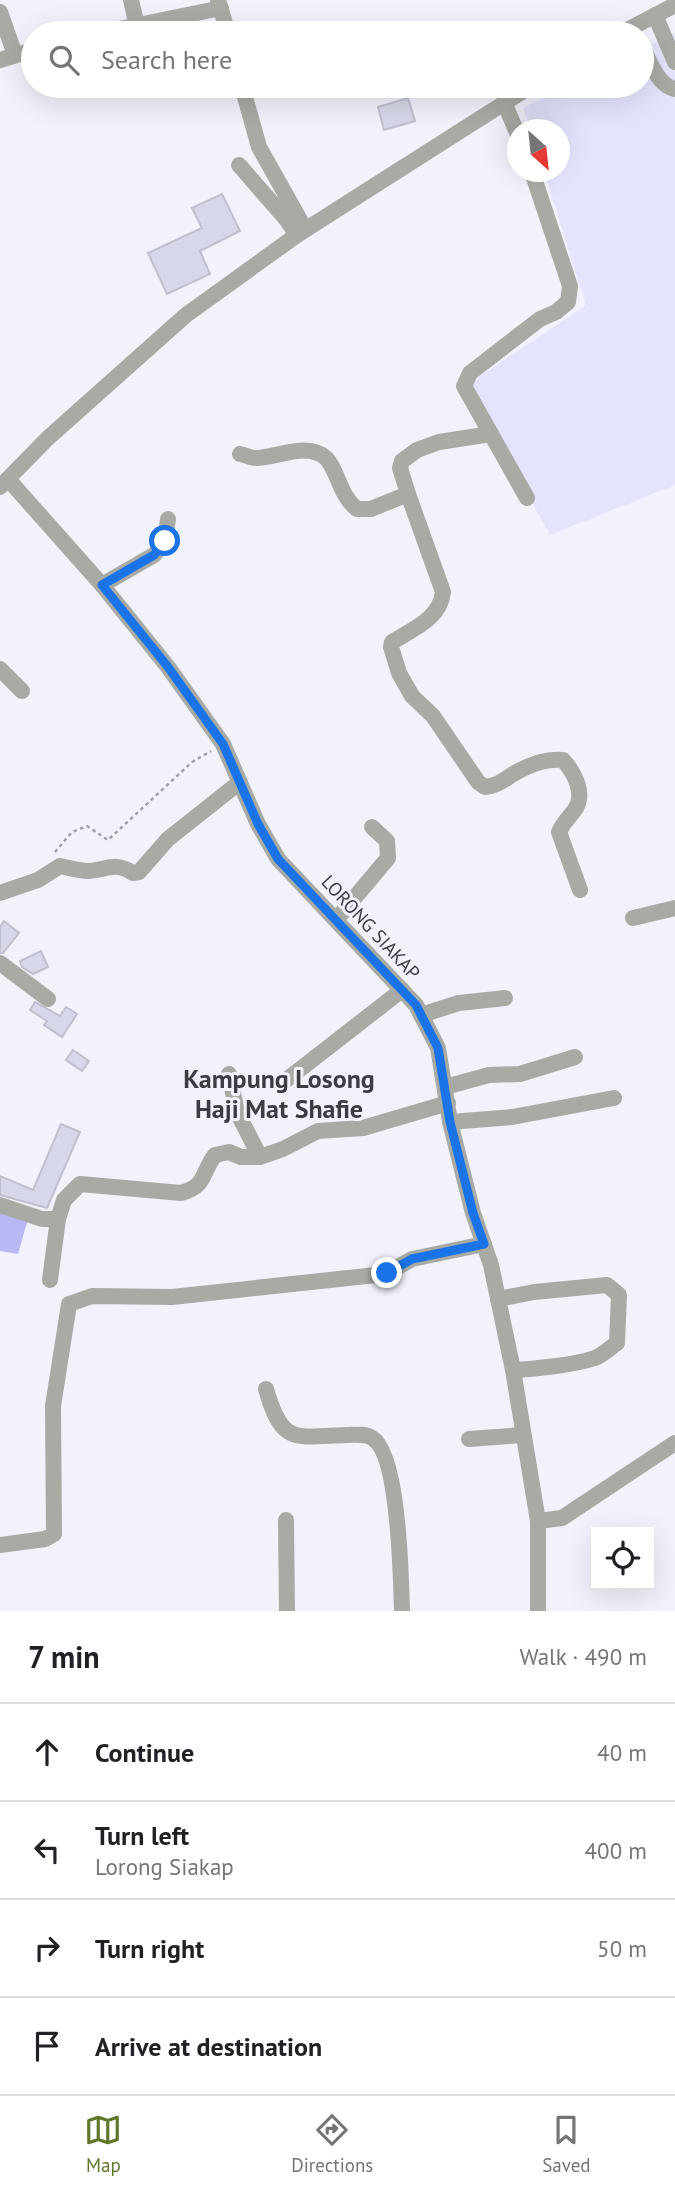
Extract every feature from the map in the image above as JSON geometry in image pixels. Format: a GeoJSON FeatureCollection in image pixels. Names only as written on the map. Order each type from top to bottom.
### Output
{"type":"FeatureCollection","features":[{"type":"Feature","properties":{"kind":"street"},"geometry":{"type":"LineString","coordinates":[[131,0],[136,21]]}},
{"type":"Feature","properties":{"kind":"street"},"geometry":{"type":"LineString","coordinates":[[156,21],[219,4],[224,21]]}},
{"type":"Feature","properties":{"kind":"street"},"geometry":{"type":"LineString","coordinates":[[645,21],[665,7],[675,62]]}},
{"type":"Feature","properties":{"kind":"street"},"geometry":{"type":"LineString","coordinates":[[0,12],[8,57]]}},
{"type":"Feature","properties":{"kind":"street"},"geometry":{"type":"LineString","coordinates":[[654,68],[661,81],[669,88],[675,89]]}},
{"type":"Feature","properties":{"kind":"street"},"geometry":{"type":"LineString","coordinates":[[246,98],[260,147],[301,232]]}},
{"type":"Feature","properties":{"kind":"street"},"geometry":{"type":"LineString","coordinates":[[4,482],[48,438],[186,315],[301,232],[512,98]]}},
{"type":"Feature","properties":{"kind":"street"},"geometry":{"type":"LineString","coordinates":[[505,102],[511,119]]}},
{"type":"Feature","properties":{"kind":"street"},"geometry":{"type":"LineString","coordinates":[[239,165],[286,219],[301,232]]}},
{"type":"Feature","properties":{"kind":"street"},"geometry":{"type":"LineString","coordinates":[[527,498],[464,386],[470,373],[540,319],[556,312],[568,302],[570,286],[535,182]]}},
{"type":"Feature","properties":{"kind":"street"},"geometry":{"type":"LineString","coordinates":[[491,434],[439,442],[417,450],[402,461],[400,468],[408,494],[443,592],[441,605],[434,615],[392,642],[391,647],[399,674],[412,696],[433,716],[478,782],[485,787],[495,786],[531,765],[552,759],[563,760],[574,771],[579,790],[577,806],[564,820],[559,832],[580,890]]}},
{"type":"Feature","properties":{"kind":"street"},"geometry":{"type":"LineString","coordinates":[[240,454],[257,458],[296,451],[316,453],[326,459],[348,502],[357,509],[371,509],[408,494]]}},
{"type":"Feature","properties":{"kind":"street","name":"LORONG SIAKAP"},"geometry":{"type":"LineString","coordinates":[[4,482],[102,585],[168,667],[223,744],[258,824],[278,859],[416,1005],[438,1048],[450,1122],[473,1213],[491,1265],[513,1370],[538,1521],[538,1611]]}},
{"type":"Feature","properties":{"kind":"street"},"geometry":{"type":"LineString","coordinates":[[102,585],[154,555],[165,541],[168,519]]}},
{"type":"Feature","properties":{"kind":"street"},"geometry":{"type":"LineString","coordinates":[[0,669],[22,691]]}},
{"type":"Feature","properties":{"kind":"street"},"geometry":{"type":"LineString","coordinates":[[0,893],[38,880],[60,866],[88,871],[110,866],[123,867],[133,873],[139,872],[168,839],[240,782]]}},
{"type":"Feature","properties":{"kind":"street"},"geometry":{"type":"LineString","coordinates":[[336,920],[388,858],[387,841],[372,827]]}},
{"type":"Feature","properties":{"kind":"street"},"geometry":{"type":"LineString","coordinates":[[633,918],[675,908]]}},
{"type":"Feature","properties":{"kind":"street"},"geometry":{"type":"LineString","coordinates":[[0,963],[48,999]]}},
{"type":"Feature","properties":{"kind":"street"},"geometry":{"type":"LineString","coordinates":[[285,1081],[402,990]]}},
{"type":"Feature","properties":{"kind":"street"},"geometry":{"type":"LineString","coordinates":[[421,1015],[459,1003],[505,998]]}},
{"type":"Feature","properties":{"kind":"street"},"geometry":{"type":"LineString","coordinates":[[50,1280],[58,1219],[64,1200],[80,1184],[181,1193],[195,1189],[203,1180],[208,1164],[215,1155],[229,1152],[241,1157],[260,1157],[283,1149],[318,1131],[363,1128],[489,1075],[520,1074],[575,1057]]}},
{"type":"Feature","properties":{"kind":"street"},"geometry":{"type":"LineString","coordinates":[[229,1074],[237,1112],[260,1157]]}},
{"type":"Feature","properties":{"kind":"street"},"geometry":{"type":"LineString","coordinates":[[450,1122],[512,1117],[614,1098]]}},
{"type":"Feature","properties":{"kind":"street"},"geometry":{"type":"LineString","coordinates":[[0,1205],[42,1219],[58,1219]]}},
{"type":"Feature","properties":{"kind":"street"},"geometry":{"type":"LineString","coordinates":[[0,1545],[46,1539],[54,1534],[53,1406],[69,1304],[92,1296],[172,1297],[376,1275],[387,1273],[412,1259],[484,1244]]}},
{"type":"Feature","properties":{"kind":"street"},"geometry":{"type":"LineString","coordinates":[[498,1298],[607,1285],[619,1296],[617,1343],[605,1353],[594,1359],[513,1370]]}},
{"type":"Feature","properties":{"kind":"street"},"geometry":{"type":"LineString","coordinates":[[266,1389],[274,1417],[283,1429],[301,1437],[361,1434],[374,1438],[383,1450],[394,1490],[402,1611]]}},
{"type":"Feature","properties":{"kind":"street"},"geometry":{"type":"LineString","coordinates":[[469,1439],[522,1435]]}},
{"type":"Feature","properties":{"kind":"street"},"geometry":{"type":"LineString","coordinates":[[538,1521],[562,1518],[675,1443]]}},
{"type":"Feature","properties":{"kind":"street"},"geometry":{"type":"LineString","coordinates":[[286,1520],[287,1611]]}},
{"type":"Feature","properties":{"kind":"path"},"geometry":{"type":"LineString","coordinates":[[38,880],[48,860],[72,832],[87,826],[108,840],[192,762],[223,744]]}},
{"type":"Feature","properties":{"kind":"shaded area"},"geometry":{"type":"Polygon","coordinates":[[[675,33],[675,485],[550,535],[467,385],[586,305],[547,182],[570,182],[570,119],[527,119],[523,108],[543,98],[654,98],[654,43],[675,33]]]}},
{"type":"Feature","properties":{"kind":"shaded area"},"geometry":{"type":"Polygon","coordinates":[[[0,1207],[28,1219],[18,1254],[0,1251],[0,1207]]]}},
{"type":"Feature","properties":{"kind":"building"},"geometry":{"type":"Polygon","coordinates":[[[408,98],[415,121],[384,130],[378,107],[408,98]]]}},
{"type":"Feature","properties":{"kind":"building"},"geometry":{"type":"Polygon","coordinates":[[[222,194],[240,231],[200,251],[210,274],[167,294],[148,253],[202,228],[192,208],[222,194]]]}},
{"type":"Feature","properties":{"kind":"building"},"geometry":{"type":"Polygon","coordinates":[[[4,921],[19,933],[3,953],[0,953],[0,927],[4,921]]]}},
{"type":"Feature","properties":{"kind":"building"},"geometry":{"type":"Polygon","coordinates":[[[41,951],[48,967],[33,974],[22,967],[20,961],[41,951]]]}},
{"type":"Feature","properties":{"kind":"building"},"geometry":{"type":"Polygon","coordinates":[[[35,1002],[60,1016],[66,1007],[77,1014],[62,1037],[44,1025],[47,1021],[30,1010],[35,1002]]]}},
{"type":"Feature","properties":{"kind":"building"},"geometry":{"type":"Polygon","coordinates":[[[73,1050],[89,1061],[82,1071],[66,1060],[73,1050]]]}},
{"type":"Feature","properties":{"kind":"building"},"geometry":{"type":"Polygon","coordinates":[[[61,1124],[80,1132],[47,1208],[0,1195],[0,1176],[33,1190],[61,1124]]]}},
{"type":"Feature","properties":{"kind":"district","name":"Kampung Losong Haji Mat Shafie"},"geometry":{"type":"Point","coordinates":[279,1094]}},
{"type":"Feature","properties":{"kind":"route"},"geometry":{"type":"LineString","coordinates":[[165,541],[154,555],[102,585],[168,667],[223,744],[258,824],[278,859],[416,1005],[438,1048],[450,1122],[473,1213],[484,1244],[412,1259],[387,1273]]}}]}
